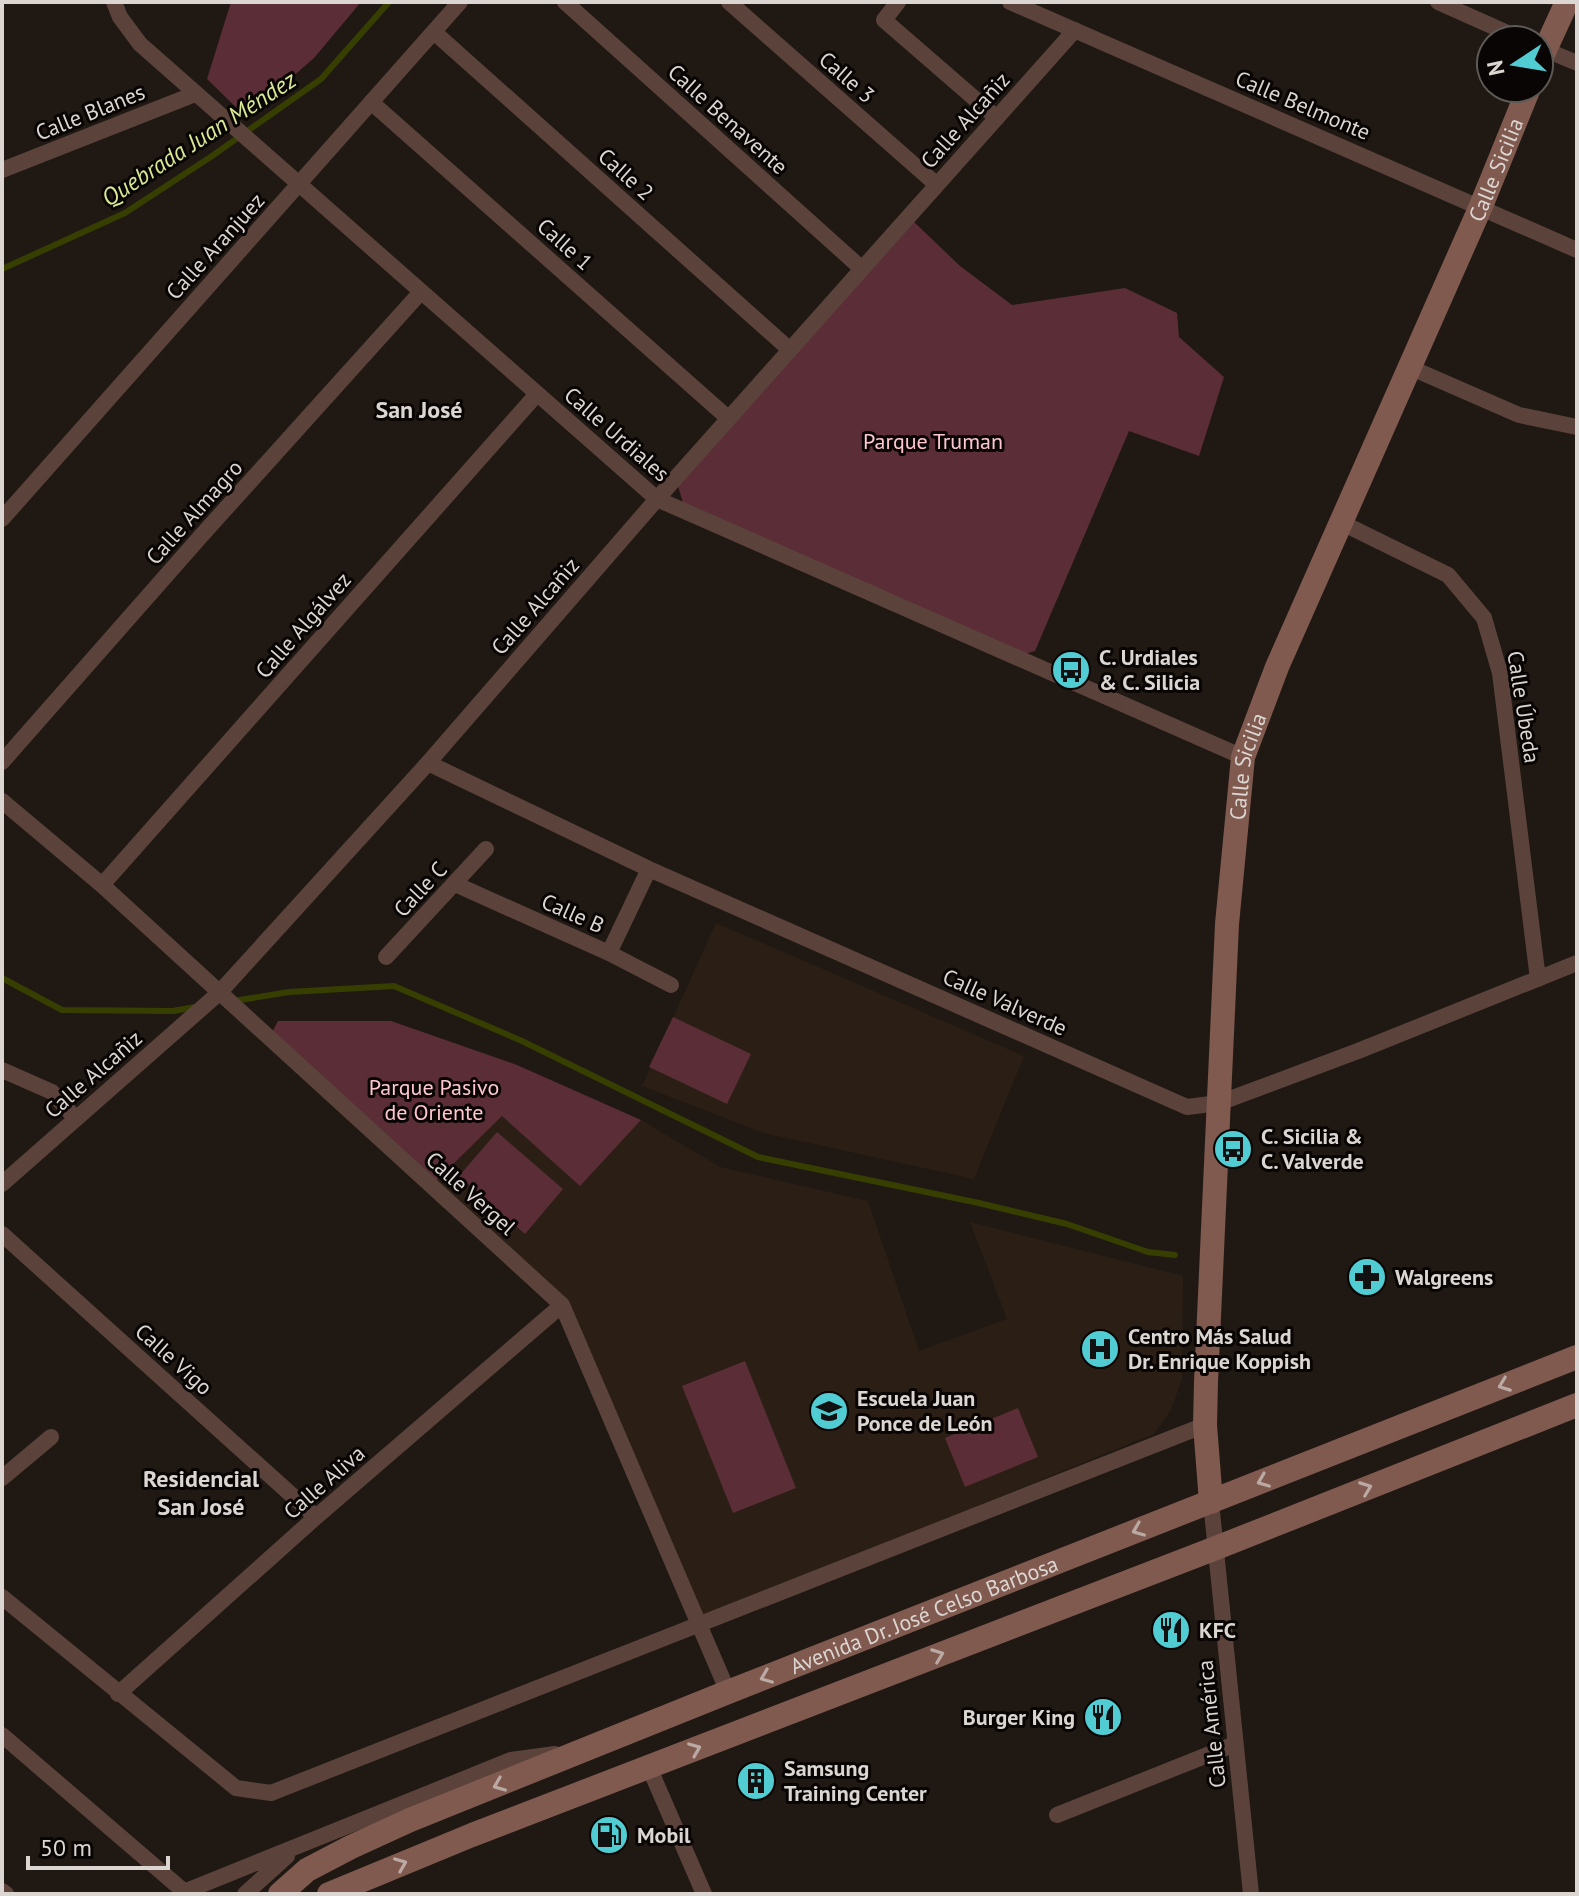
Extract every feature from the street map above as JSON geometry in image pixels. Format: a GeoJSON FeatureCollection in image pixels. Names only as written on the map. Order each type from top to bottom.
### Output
{"type":"FeatureCollection","features":[{"type":"Feature","properties":{"kind":"main road"},"geometry":{"type":"LineString","coordinates":[[1553,24],[1567,2]]}},
{"type":"Feature","properties":{"kind":"main road","name":"Calle Sicilia"},"geometry":{"type":"LineString","coordinates":[[1211,1502],[1205,1425],[1227,924],[1243,757],[1277,667],[1481,206],[1522,104]]}},
{"type":"Feature","properties":{"kind":"main road","name":"Avenida Dr. José Celso Barbosa"},"geometry":{"type":"LineString","coordinates":[[280,1894],[307,1870],[351,1847],[585,1749],[1577,1357]]}},
{"type":"Feature","properties":{"kind":"main road","name":"Avenida Dr. José Celso Barbosa"},"geometry":{"type":"LineString","coordinates":[[329,1894],[472,1835],[1577,1405]]}},
{"type":"Feature","properties":{"kind":"street","name":"Calle Urdiales"},"geometry":{"type":"LineString","coordinates":[[114,2],[120,17],[140,44],[657,499],[1243,757]]}},
{"type":"Feature","properties":{"kind":"street","name":"Calle Aranjuez"},"geometry":{"type":"LineString","coordinates":[[2,519],[460,2]]}},
{"type":"Feature","properties":{"kind":"street","name":"Calle Benavente"},"geometry":{"type":"LineString","coordinates":[[565,2],[861,268]]}},
{"type":"Feature","properties":{"kind":"street","name":"Calle 3"},"geometry":{"type":"LineString","coordinates":[[729,2],[937,185]]}},
{"type":"Feature","properties":{"kind":"street"},"geometry":{"type":"LineString","coordinates":[[898,2],[884,20],[997,118]]}},
{"type":"Feature","properties":{"kind":"street","name":"Calle Belmonte"},"geometry":{"type":"LineString","coordinates":[[1010,2],[1577,250]]}},
{"type":"Feature","properties":{"kind":"street"},"geometry":{"type":"LineString","coordinates":[[1438,2],[1483,24]]}},
{"type":"Feature","properties":{"kind":"street","name":"Calle Alcañiz"},"geometry":{"type":"LineString","coordinates":[[2,1184],[219,993],[428,763],[728,418],[1075,30]]}},
{"type":"Feature","properties":{"kind":"street","name":"Calle 2"},"geometry":{"type":"LineString","coordinates":[[434,32],[789,349]]}},
{"type":"Feature","properties":{"kind":"street"},"geometry":{"type":"LineString","coordinates":[[1555,56],[1577,63]]}},
{"type":"Feature","properties":{"kind":"street","name":"Calle Blanes"},"geometry":{"type":"LineString","coordinates":[[2,170],[195,94]]}},
{"type":"Feature","properties":{"kind":"street","name":"Calle 1"},"geometry":{"type":"LineString","coordinates":[[371,102],[728,418]]}},
{"type":"Feature","properties":{"kind":"street","name":"Calle Almagro"},"geometry":{"type":"LineString","coordinates":[[2,762],[420,293]]}},
{"type":"Feature","properties":{"kind":"street"},"geometry":{"type":"LineString","coordinates":[[1409,367],[1519,415],[1577,427]]}},
{"type":"Feature","properties":{"kind":"street","name":"Calle Algálvez"},"geometry":{"type":"LineString","coordinates":[[102,885],[537,394]]}},
{"type":"Feature","properties":{"kind":"street","name":"Calle Úbeda"},"geometry":{"type":"LineString","coordinates":[[1340,522],[1448,575],[1484,618],[1500,673],[1538,979]]}},
{"type":"Feature","properties":{"kind":"street","name":"Calle Valverde"},"geometry":{"type":"LineString","coordinates":[[428,763],[649,869],[1187,1107],[1219,1103],[1577,963]]}},
{"type":"Feature","properties":{"kind":"street","name":"Calle Vergel"},"geometry":{"type":"LineString","coordinates":[[2,801],[102,885],[562,1305],[728,1692]]}},
{"type":"Feature","properties":{"kind":"street","name":"Calle C"},"geometry":{"type":"LineString","coordinates":[[386,957],[486,849]]}},
{"type":"Feature","properties":{"kind":"street"},"geometry":{"type":"LineString","coordinates":[[609,953],[649,869]]}},
{"type":"Feature","properties":{"kind":"street","name":"Calle B"},"geometry":{"type":"LineString","coordinates":[[455,884],[609,953],[671,985]]}},
{"type":"Feature","properties":{"kind":"street"},"geometry":{"type":"LineString","coordinates":[[2,1070],[52,1092],[76,1119]]}},
{"type":"Feature","properties":{"kind":"street","name":"Calle Vigo"},"geometry":{"type":"LineString","coordinates":[[2,1234],[316,1517]]}},
{"type":"Feature","properties":{"kind":"street","name":"Calle Aliva"},"geometry":{"type":"LineString","coordinates":[[118,1694],[316,1517],[562,1305]]}},
{"type":"Feature","properties":{"kind":"street"},"geometry":{"type":"LineString","coordinates":[[2,1597],[236,1788],[271,1793],[1205,1425]]}},
{"type":"Feature","properties":{"kind":"street"},"geometry":{"type":"LineString","coordinates":[[2,1478],[51,1437]]}},
{"type":"Feature","properties":{"kind":"street","name":"Calle América"},"geometry":{"type":"LineString","coordinates":[[1211,1502],[1251,1894]]}},
{"type":"Feature","properties":{"kind":"street"},"geometry":{"type":"LineString","coordinates":[[2,1735],[186,1893],[511,1760],[585,1749]]}},
{"type":"Feature","properties":{"kind":"street"},"geometry":{"type":"LineString","coordinates":[[1057,1815],[1235,1744]]}},
{"type":"Feature","properties":{"kind":"street"},"geometry":{"type":"LineString","coordinates":[[649,1767],[704,1894]]}},
{"type":"Feature","properties":{"kind":"street"},"geometry":{"type":"LineString","coordinates":[[245,1894],[297,1847]]}},
{"type":"Feature","properties":{"kind":"shaded area"},"geometry":{"type":"Polygon","coordinates":[[[716,923],[1024,1056],[974,1179],[764,1133],[642,1086],[716,923]]]}},
{"type":"Feature","properties":{"kind":"shaded area","name":"Escuela Juan Ponce de León"},"geometry":{"type":"Polygon","coordinates":[[[502,1116],[580,1185],[641,1120],[720,1167],[868,1201],[919,1351],[1007,1319],[970,1222],[1183,1276],[1182,1379],[1171,1410],[1154,1434],[703,1617],[567,1299],[436,1181],[502,1116]]]}},
{"type":"Feature","properties":{"kind":"green space"},"geometry":{"type":"Polygon","coordinates":[[[231,2],[361,2],[314,58],[246,117],[207,79],[231,2]]]}},
{"type":"Feature","properties":{"kind":"green space","name":"Parque Truman"},"geometry":{"type":"Polygon","coordinates":[[[913,221],[960,266],[1012,305],[1125,288],[1177,313],[1179,337],[1224,377],[1199,456],[1129,431],[1035,651],[1021,655],[683,503],[678,486],[913,221]]]}},
{"type":"Feature","properties":{"kind":"green space"},"geometry":{"type":"Polygon","coordinates":[[[673,1017],[751,1054],[727,1104],[649,1067],[673,1017]]]}},
{"type":"Feature","properties":{"kind":"green space","name":"Parque Pasivo de Oriente"},"geometry":{"type":"Polygon","coordinates":[[[278,1021],[391,1021],[517,1065],[641,1120],[580,1186],[502,1116],[436,1181],[271,1034],[278,1021]]]}},
{"type":"Feature","properties":{"kind":"green space"},"geometry":{"type":"Polygon","coordinates":[[[497,1132],[563,1189],[525,1234],[459,1176],[497,1132]]]}},
{"type":"Feature","properties":{"kind":"green space"},"geometry":{"type":"Polygon","coordinates":[[[745,1361],[796,1488],[733,1513],[682,1386],[745,1361]]]}},
{"type":"Feature","properties":{"kind":"green space"},"geometry":{"type":"Polygon","coordinates":[[[1018,1408],[1038,1457],[965,1487],[945,1438],[1018,1408]]]}},
{"type":"Feature","properties":{"kind":"waterway","name":"Quebrada Juan Méndez"},"geometry":{"type":"LineString","coordinates":[[2,269],[125,213],[212,156],[321,79],[389,2]]}},
{"type":"Feature","properties":{"kind":"waterway"},"geometry":{"type":"LineString","coordinates":[[2,978],[62,1010],[173,1011],[195,1007]]}},
{"type":"Feature","properties":{"kind":"waterway"},"geometry":{"type":"LineString","coordinates":[[234,1001],[289,992],[394,986],[522,1041],[758,1157],[979,1203],[1067,1224],[1148,1252],[1175,1255]]}},
{"type":"Feature","properties":{"kind":"place","name":"C. Urdiales & C. Silicia"},"geometry":{"type":"Point","coordinates":[1071,670]}},
{"type":"Feature","properties":{"kind":"place","name":"C. Sicilia & C. Valverde"},"geometry":{"type":"Point","coordinates":[1233,1149]}},
{"type":"Feature","properties":{"kind":"place","name":"Walgreens"},"geometry":{"type":"Point","coordinates":[1367,1277]}},
{"type":"Feature","properties":{"kind":"place","name":"Centro Más Salud Dr. Enrique Koppish"},"geometry":{"type":"Point","coordinates":[1100,1349]}},
{"type":"Feature","properties":{"kind":"place","name":"Escuela Juan Ponce de León"},"geometry":{"type":"Point","coordinates":[829,1411]}},
{"type":"Feature","properties":{"kind":"place","name":"KFC"},"geometry":{"type":"Point","coordinates":[1171,1630]}},
{"type":"Feature","properties":{"kind":"place","name":"Burger King"},"geometry":{"type":"Point","coordinates":[1103,1717]}},
{"type":"Feature","properties":{"kind":"place","name":"Samsung Training Center"},"geometry":{"type":"Point","coordinates":[756,1781]}},
{"type":"Feature","properties":{"kind":"place","name":"Mobil"},"geometry":{"type":"Point","coordinates":[609,1835]}},
{"type":"Feature","properties":{"kind":"district","name":"San José"},"geometry":{"type":"Point","coordinates":[419,410]}},
{"type":"Feature","properties":{"kind":"district","name":"Residencial San José"},"geometry":{"type":"Point","coordinates":[201,1493]}}]}
